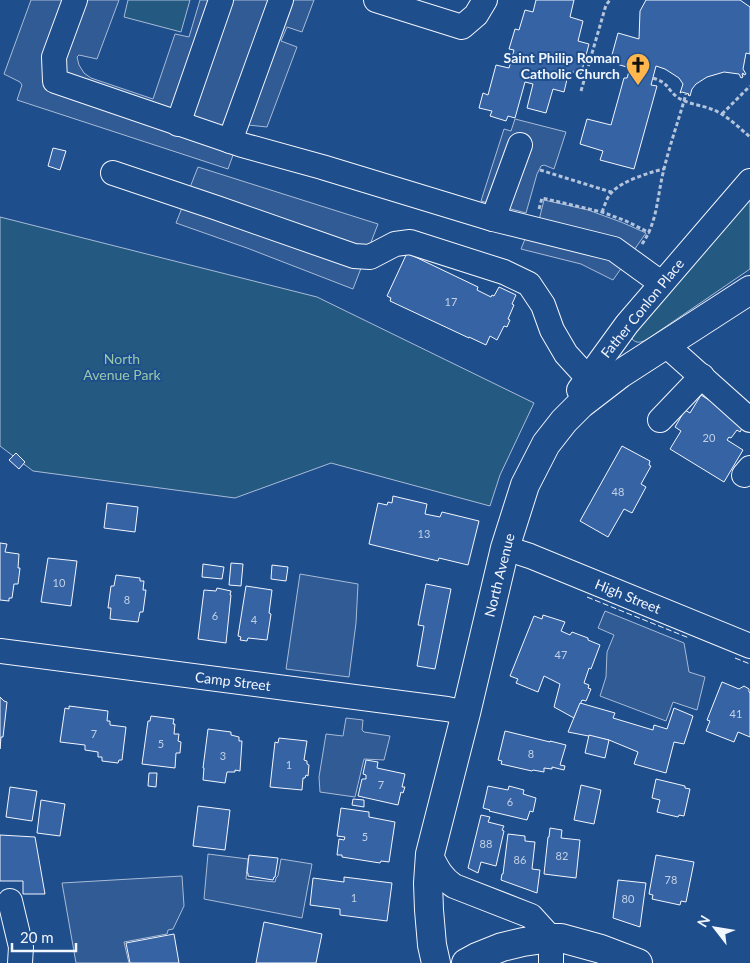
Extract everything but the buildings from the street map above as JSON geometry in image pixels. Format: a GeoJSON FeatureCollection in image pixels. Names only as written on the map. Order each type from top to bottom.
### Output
{"type":"FeatureCollection","features":[{"type":"Feature","properties":{"kind":"main road","name":"North Avenue"},"geometry":{"type":"LineString","coordinates":[[436,963],[428,910],[430,854],[505,548],[525,484],[546,444],[581,404],[620,374],[750,290]]}},
{"type":"Feature","properties":{"kind":"main road"},"geometry":{"type":"LineString","coordinates":[[466,963],[502,947],[523,942],[551,951],[561,938],[601,949],[638,963]]}},
{"type":"Feature","properties":{"kind":"street"},"geometry":{"type":"LineString","coordinates":[[75,0],[54,57],[55,80],[230,141],[493,219],[614,249],[661,283]]}},
{"type":"Feature","properties":{"kind":"street"},"geometry":{"type":"LineString","coordinates":[[178,124],[221,0]]}},
{"type":"Feature","properties":{"kind":"street"},"geometry":{"type":"LineString","coordinates":[[230,141],[280,0]]}},
{"type":"Feature","properties":{"kind":"street"},"geometry":{"type":"LineString","coordinates":[[376,0],[462,27],[476,16],[485,0]]}},
{"type":"Feature","properties":{"kind":"street"},"geometry":{"type":"LineString","coordinates":[[493,219],[520,145]]}},
{"type":"Feature","properties":{"kind":"street"},"geometry":{"type":"LineString","coordinates":[[113,173],[354,256],[370,257],[395,244],[410,242],[504,272],[529,284],[543,305],[552,330],[566,354],[588,377]]}},
{"type":"Feature","properties":{"kind":"street","name":"Father Conlon Place"},"geometry":{"type":"LineString","coordinates":[[546,444],[588,377],[626,324],[750,181]]}},
{"type":"Feature","properties":{"kind":"street"},"geometry":{"type":"LineString","coordinates":[[666,345],[750,420]]}},
{"type":"Feature","properties":{"kind":"street"},"geometry":{"type":"LineString","coordinates":[[660,420],[702,376]]}},
{"type":"Feature","properties":{"kind":"street","name":"High Street"},"geometry":{"type":"LineString","coordinates":[[505,548],[530,556],[750,646]]}},
{"type":"Feature","properties":{"kind":"street","name":"Camp Street"},"geometry":{"type":"LineString","coordinates":[[0,651],[466,713]]}},
{"type":"Feature","properties":{"kind":"street"},"geometry":{"type":"LineString","coordinates":[[430,854],[440,874],[454,886],[531,916],[551,951]]}},
{"type":"Feature","properties":{"kind":"street"},"geometry":{"type":"LineString","coordinates":[[10,901],[21,947],[20,963]]}},
{"type":"Feature","properties":{"kind":"path"},"geometry":{"type":"LineString","coordinates":[[581,91],[606,5],[610,0]]}},
{"type":"Feature","properties":{"kind":"path"},"geometry":{"type":"LineString","coordinates":[[653,78],[662,81],[678,97],[722,114],[750,137]]}},
{"type":"Feature","properties":{"kind":"path"},"geometry":{"type":"LineString","coordinates":[[722,114],[750,86]]}},
{"type":"Feature","properties":{"kind":"path"},"geometry":{"type":"LineString","coordinates":[[630,261],[650,233],[664,169],[686,94]]}},
{"type":"Feature","properties":{"kind":"path"},"geometry":{"type":"LineString","coordinates":[[602,212],[611,192],[626,182],[664,169]]}},
{"type":"Feature","properties":{"kind":"path"},"geometry":{"type":"LineString","coordinates":[[540,170],[611,192]]}},
{"type":"Feature","properties":{"kind":"path"},"geometry":{"type":"LineString","coordinates":[[535,229],[542,198],[602,212],[650,233]]}},
{"type":"Feature","properties":{"kind":"green space"},"geometry":{"type":"Polygon","coordinates":[[[128,0],[190,0],[181,32],[124,17],[128,0]]]}},
{"type":"Feature","properties":{"kind":"green space"},"geometry":{"type":"Polygon","coordinates":[[[750,197],[750,269],[642,342],[632,339],[632,336],[750,197]]]}},
{"type":"Feature","properties":{"kind":"green space","name":"North Avenue Park"},"geometry":{"type":"Polygon","coordinates":[[[0,217],[317,297],[534,403],[500,475],[490,506],[331,463],[235,498],[33,471],[0,446],[0,217]]]}},
{"type":"Feature","properties":{"kind":"shaded area"},"geometry":{"type":"Polygon","coordinates":[[[31,0],[119,0],[97,59],[79,55],[77,57],[79,65],[84,73],[91,78],[153,99],[175,34],[189,37],[200,0],[314,0],[302,32],[287,27],[281,41],[297,47],[267,127],[248,125],[241,133],[228,169],[17,100],[22,85],[20,82],[4,74],[31,0]]]}},
{"type":"Feature","properties":{"kind":"shaded area"},"geometry":{"type":"Polygon","coordinates":[[[515,119],[566,132],[554,169],[544,165],[541,166],[537,174],[526,213],[481,201],[504,129],[511,131],[515,119]]]}},
{"type":"Feature","properties":{"kind":"shaded area"},"geometry":{"type":"Polygon","coordinates":[[[198,167],[378,224],[353,289],[176,223],[198,167]]]}},
{"type":"Feature","properties":{"kind":"shaded area"},"geometry":{"type":"Polygon","coordinates":[[[544,200],[588,210],[646,233],[613,280],[581,264],[521,249],[525,239],[538,224],[544,200]]]}},
{"type":"Feature","properties":{"kind":"shaded area"},"geometry":{"type":"Polygon","coordinates":[[[300,574],[358,584],[356,623],[349,677],[286,669],[300,574]]]}},
{"type":"Feature","properties":{"kind":"shaded area"},"geometry":{"type":"Polygon","coordinates":[[[605,611],[684,643],[689,672],[705,677],[697,710],[673,702],[666,721],[600,696],[606,677],[607,652],[614,635],[598,628],[605,611]]]}},
{"type":"Feature","properties":{"kind":"shaded area"},"geometry":{"type":"Polygon","coordinates":[[[346,718],[363,720],[362,730],[364,732],[390,736],[384,760],[364,759],[355,797],[320,792],[319,777],[326,734],[343,736],[346,718]]]}},
{"type":"Feature","properties":{"kind":"shaded area"},"geometry":{"type":"Polygon","coordinates":[[[208,854],[248,859],[246,879],[275,882],[281,859],[312,864],[302,918],[204,899],[208,854]]]}},
{"type":"Feature","properties":{"kind":"shaded area"},"geometry":{"type":"Polygon","coordinates":[[[182,876],[184,906],[173,929],[168,930],[167,934],[124,942],[129,963],[76,963],[62,883],[182,876]]]}},
{"type":"Feature","properties":{"kind":"fence"},"geometry":{"type":"LineString","coordinates":[[587,597],[689,638]]}},
{"type":"Feature","properties":{"kind":"fence"},"geometry":{"type":"LineString","coordinates":[[735,658],[750,664]]}},
{"type":"Feature","properties":{"kind":"place","name":"Saint Philip Roman Catholic Church"},"geometry":{"type":"Point","coordinates":[638,86]}}]}
